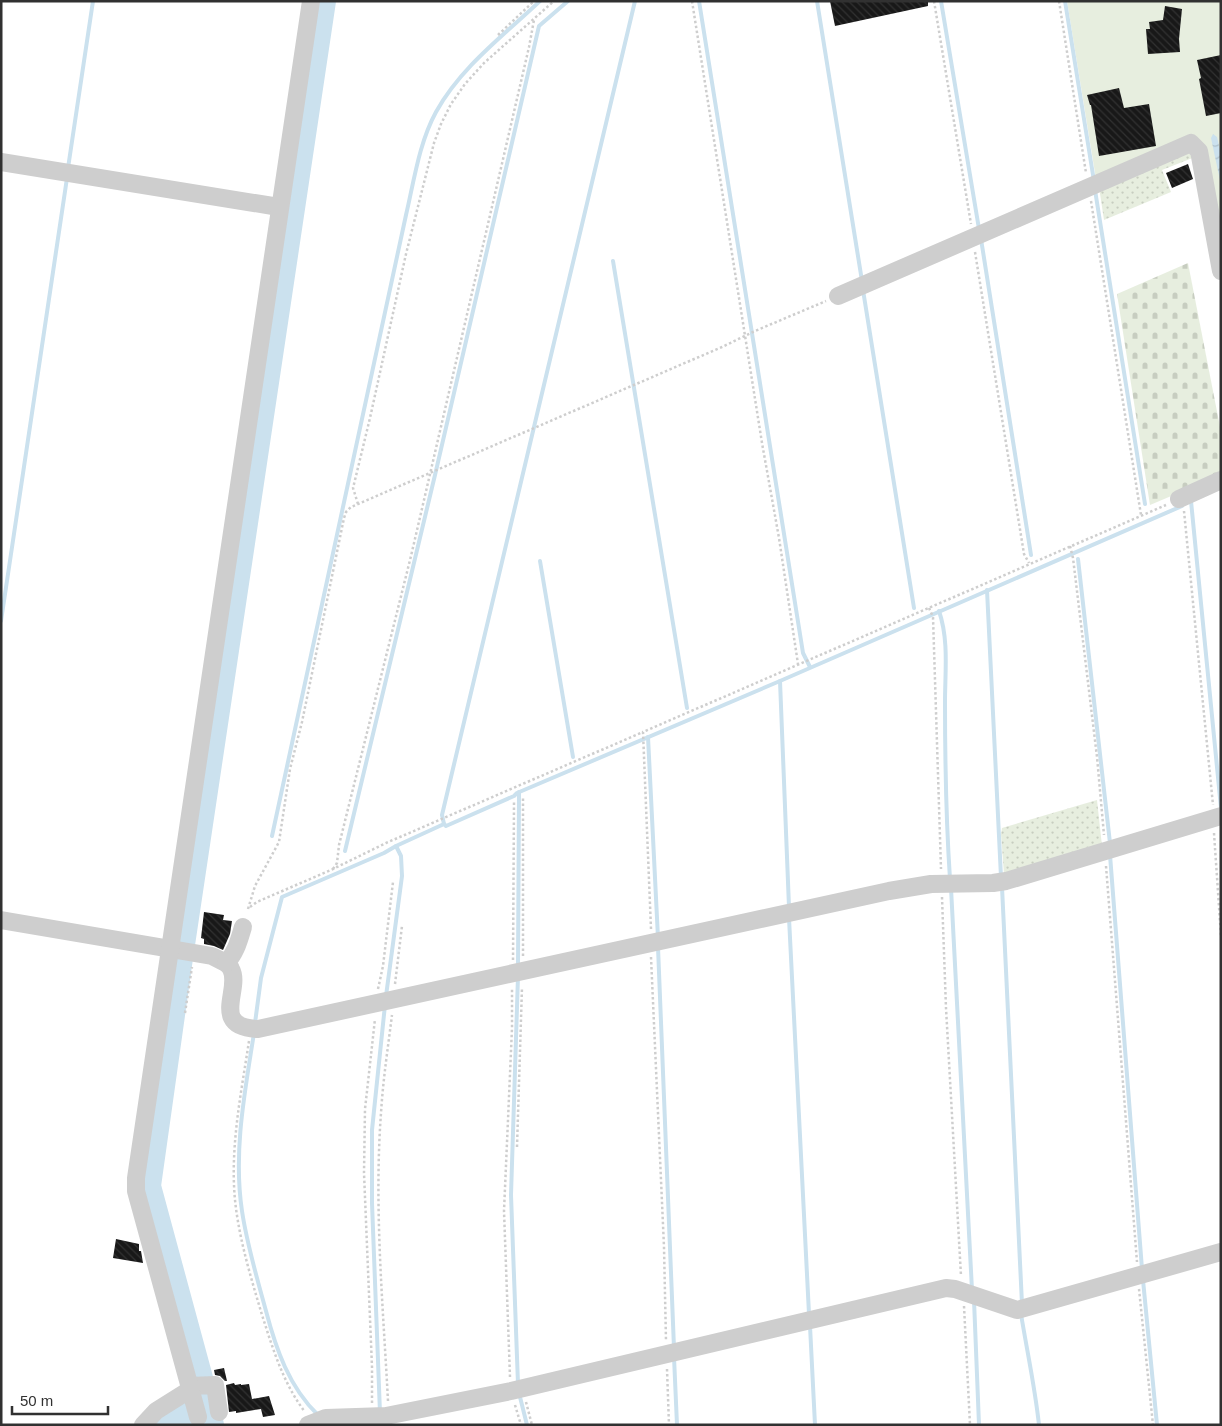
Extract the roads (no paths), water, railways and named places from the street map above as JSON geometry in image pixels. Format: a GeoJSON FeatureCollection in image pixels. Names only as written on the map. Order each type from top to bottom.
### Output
{"type":"FeatureCollection","features":[{"type":"Feature","properties":{"kind":"street"},"geometry":{"type":"LineString","coordinates":[[198,1416],[197,1387],[136,1191],[136,1178],[183,951],[279,207],[311,1]]}},
{"type":"Feature","properties":{"kind":"street"},"geometry":{"type":"LineString","coordinates":[[838,296],[1191,143],[1199,150],[1221,271]]}},
{"type":"Feature","properties":{"kind":"street"},"geometry":{"type":"LineString","coordinates":[[1,162],[279,207]]}},
{"type":"Feature","properties":{"kind":"street"},"geometry":{"type":"LineString","coordinates":[[1181,504],[1221,480]]}},
{"type":"Feature","properties":{"kind":"street"},"geometry":{"type":"LineString","coordinates":[[1,920],[212,956],[226,963],[231,968],[233,975],[230,1013],[240,1025],[252,1029],[889,891],[947,883],[1002,882],[1217,817]]}},
{"type":"Feature","properties":{"kind":"street"},"geometry":{"type":"LineString","coordinates":[[226,963],[232,957],[243,928]]}},
{"type":"Feature","properties":{"kind":"street"},"geometry":{"type":"LineString","coordinates":[[316,1422],[380,1416],[517,1390],[938,1289],[955,1288],[1022,1309],[1221,1252]]}},
{"type":"Feature","properties":{"kind":"street"},"geometry":{"type":"LineString","coordinates":[[143,1425],[156,1411],[197,1387],[214,1385],[218,1412]]}},
{"type":"Feature","properties":{"kind":"water"},"geometry":{"type":"Polygon","coordinates":[[[1213,134],[1217,137],[1221,154],[1221,185],[1211,138],[1213,134]]]}},
{"type":"Feature","properties":{"kind":"water"},"geometry":{"type":"Polygon","coordinates":[[[217,1415],[222,1425],[203,1425],[204,1418],[217,1415]]]}},
{"type":"Feature","properties":{"kind":"waterway"},"geometry":{"type":"LineString","coordinates":[[68,168],[93,1]]}},
{"type":"Feature","properties":{"kind":"waterway"},"geometry":{"type":"LineString","coordinates":[[213,1425],[150,1186],[182,958],[325,1]]}},
{"type":"Feature","properties":{"kind":"waterway"},"geometry":{"type":"LineString","coordinates":[[272,836],[425,136],[446,96],[470,66],[540,1]]}},
{"type":"Feature","properties":{"kind":"waterway"},"geometry":{"type":"LineString","coordinates":[[345,851],[435,475],[539,26],[568,1]]}},
{"type":"Feature","properties":{"kind":"waterway"},"geometry":{"type":"LineString","coordinates":[[444,824],[442,815],[635,1]]}},
{"type":"Feature","properties":{"kind":"waterway"},"geometry":{"type":"LineString","coordinates":[[699,1],[803,653],[810,667]]}},
{"type":"Feature","properties":{"kind":"waterway"},"geometry":{"type":"LineString","coordinates":[[817,1],[862,281]]}},
{"type":"Feature","properties":{"kind":"waterway"},"geometry":{"type":"LineString","coordinates":[[941,1],[979,229]]}},
{"type":"Feature","properties":{"kind":"waterway"},"geometry":{"type":"LineString","coordinates":[[1065,1],[1094,181]]}},
{"type":"Feature","properties":{"kind":"waterway"},"geometry":{"type":"LineString","coordinates":[[1,621],[67,178]]}},
{"type":"Feature","properties":{"kind":"waterway"},"geometry":{"type":"LineString","coordinates":[[1095,190],[1145,504]]}},
{"type":"Feature","properties":{"kind":"waterway"},"geometry":{"type":"LineString","coordinates":[[981,239],[1031,555]]}},
{"type":"Feature","properties":{"kind":"waterway"},"geometry":{"type":"LineString","coordinates":[[613,261],[687,708]]}},
{"type":"Feature","properties":{"kind":"waterway"},"geometry":{"type":"LineString","coordinates":[[863,290],[914,608]]}},
{"type":"Feature","properties":{"kind":"waterway"},"geometry":{"type":"LineString","coordinates":[[1191,501],[1221,808]]}},
{"type":"Feature","properties":{"kind":"waterway"},"geometry":{"type":"LineString","coordinates":[[255,1023],[261,978],[282,897],[384,853],[444,824],[446,826],[517,793],[1182,506]]}},
{"type":"Feature","properties":{"kind":"waterway"},"geometry":{"type":"LineString","coordinates":[[1078,559],[1110,843]]}},
{"type":"Feature","properties":{"kind":"waterway"},"geometry":{"type":"LineString","coordinates":[[540,561],[573,757]]}},
{"type":"Feature","properties":{"kind":"waterway"},"geometry":{"type":"LineString","coordinates":[[987,590],[1001,877]]}},
{"type":"Feature","properties":{"kind":"waterway"},"geometry":{"type":"LineString","coordinates":[[939,611],[944,633],[946,656],[946,768],[950,879]]}},
{"type":"Feature","properties":{"kind":"waterway"},"geometry":{"type":"LineString","coordinates":[[780,681],[789,907]]}},
{"type":"Feature","properties":{"kind":"waterway"},"geometry":{"type":"LineString","coordinates":[[648,737],[658,938]]}},
{"type":"Feature","properties":{"kind":"waterway"},"geometry":{"type":"LineString","coordinates":[[518,966],[519,792]]}},
{"type":"Feature","properties":{"kind":"waterway"},"geometry":{"type":"LineString","coordinates":[[386,996],[402,876],[401,856],[396,846]]}},
{"type":"Feature","properties":{"kind":"waterway"},"geometry":{"type":"LineString","coordinates":[[1110,855],[1142,1269]]}},
{"type":"Feature","properties":{"kind":"waterway"},"geometry":{"type":"LineString","coordinates":[[1002,887],[1022,1304]]}},
{"type":"Feature","properties":{"kind":"waterway"},"geometry":{"type":"LineString","coordinates":[[951,888],[972,1290]]}},
{"type":"Feature","properties":{"kind":"waterway"},"geometry":{"type":"LineString","coordinates":[[789,918],[809,1314]]}},
{"type":"Feature","properties":{"kind":"waterway"},"geometry":{"type":"LineString","coordinates":[[658,947],[674,1348]]}},
{"type":"Feature","properties":{"kind":"waterway"},"geometry":{"type":"LineString","coordinates":[[518,976],[511,1195],[518,1384]]}},
{"type":"Feature","properties":{"kind":"waterway"},"geometry":{"type":"LineString","coordinates":[[380,1413],[372,1203],[372,1130],[385,1005]]}},
{"type":"Feature","properties":{"kind":"waterway"},"geometry":{"type":"LineString","coordinates":[[254,1033],[239,1144],[240,1189],[244,1224],[249,1249],[279,1353],[291,1380],[318,1415]]}},
{"type":"Feature","properties":{"kind":"waterway"},"geometry":{"type":"LineString","coordinates":[[1143,1280],[1157,1425]]}},
{"type":"Feature","properties":{"kind":"waterway"},"geometry":{"type":"LineString","coordinates":[[974,1300],[979,1425]]}},
{"type":"Feature","properties":{"kind":"waterway"},"geometry":{"type":"LineString","coordinates":[[1021,1314],[1039,1425]]}},
{"type":"Feature","properties":{"kind":"waterway"},"geometry":{"type":"LineString","coordinates":[[810,1326],[815,1425]]}},
{"type":"Feature","properties":{"kind":"waterway"},"geometry":{"type":"LineString","coordinates":[[674,1357],[677,1425]]}},
{"type":"Feature","properties":{"kind":"waterway"},"geometry":{"type":"LineString","coordinates":[[519,1393],[527,1425]]}},
{"type":"Feature","properties":{"kind":"waterway"},"geometry":{"type":"LineString","coordinates":[[163,1425],[172,1415],[177,1413],[192,1417],[202,1425]]}}]}
